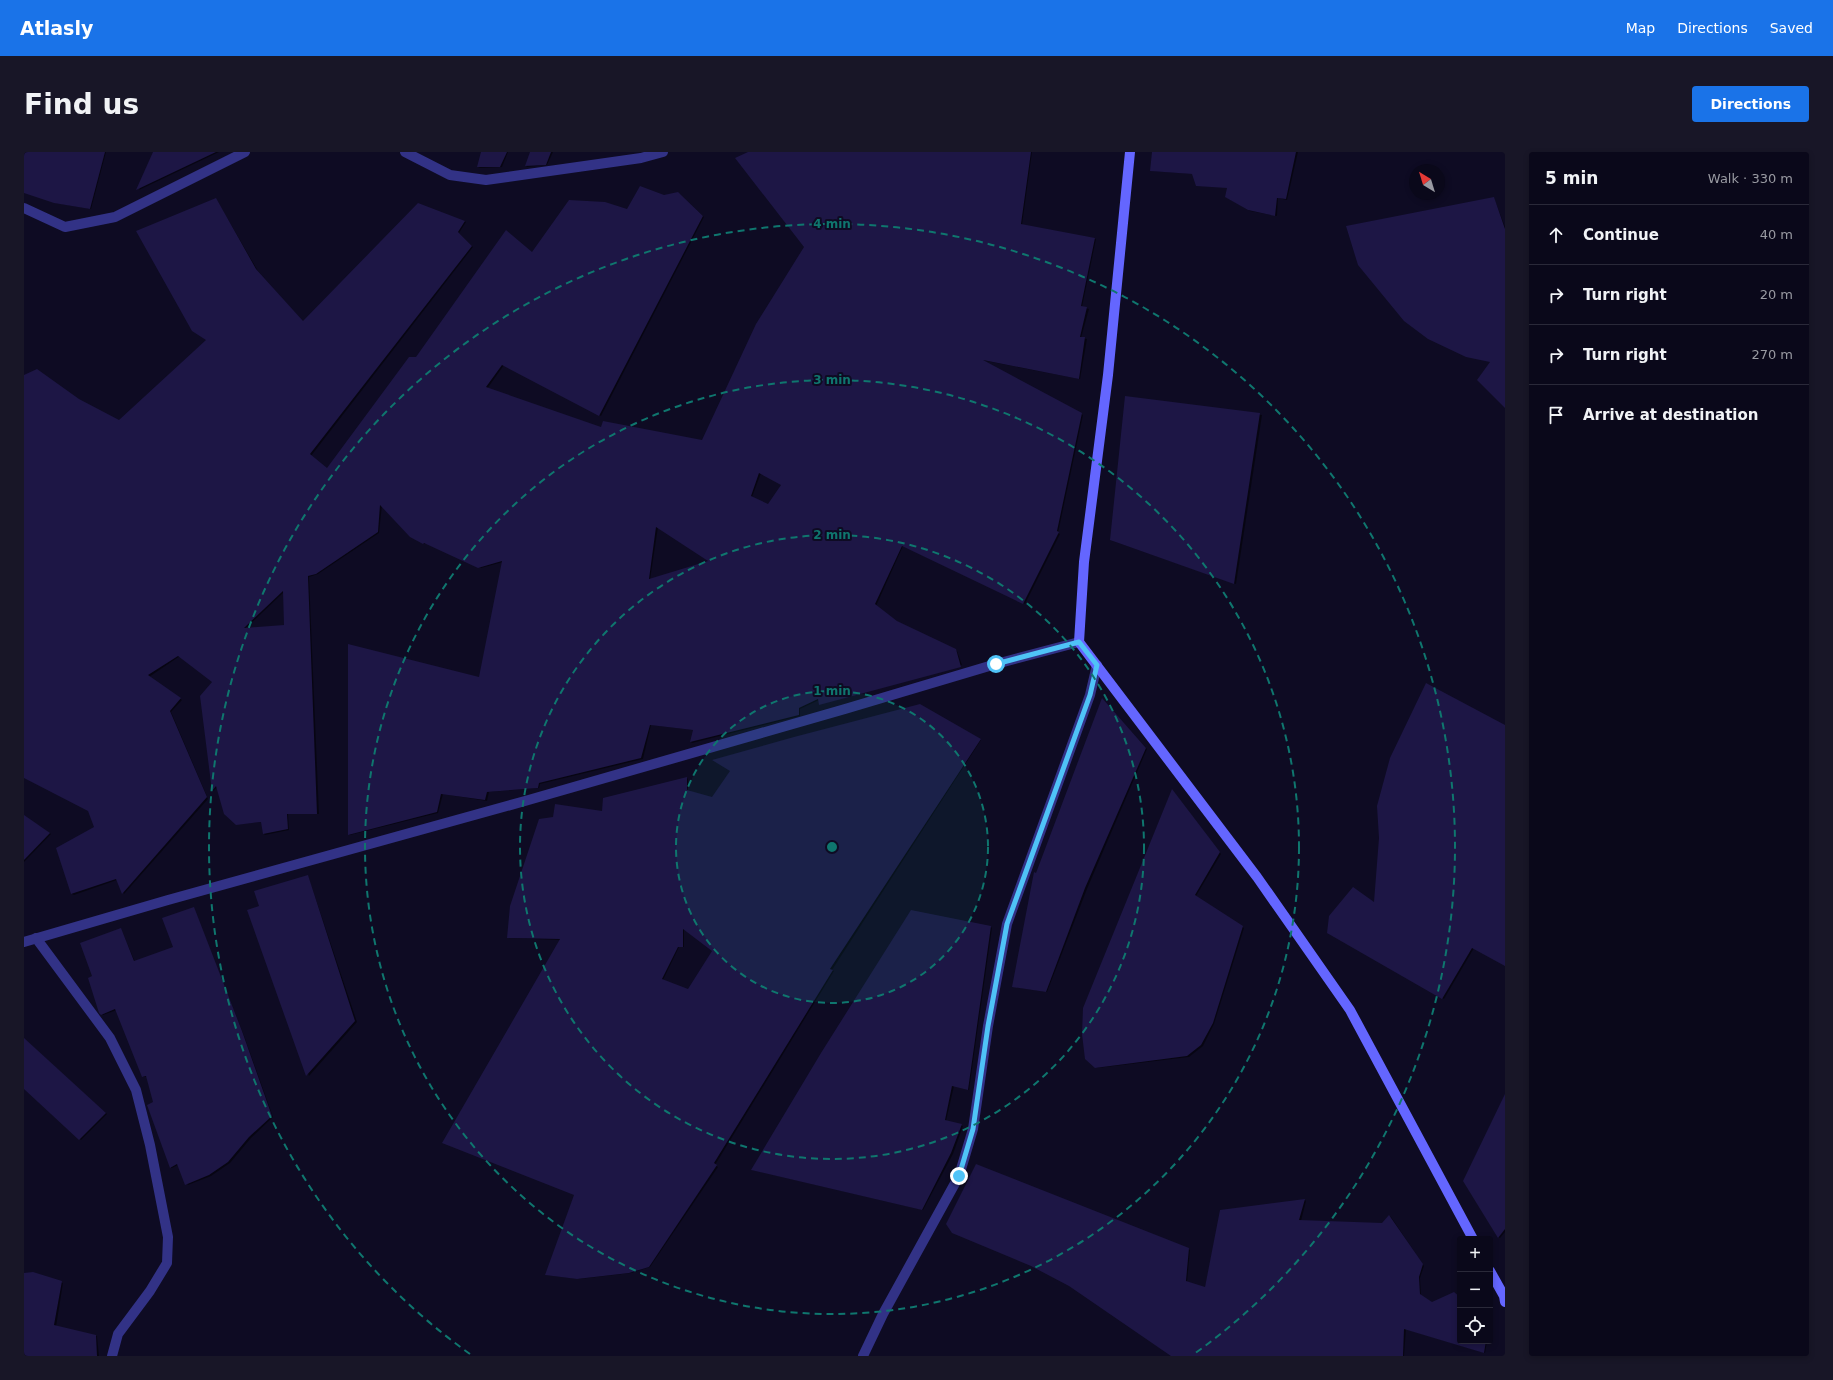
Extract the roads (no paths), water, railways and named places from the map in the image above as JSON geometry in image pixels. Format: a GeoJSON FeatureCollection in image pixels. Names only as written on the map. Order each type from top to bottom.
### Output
{"type":"FeatureCollection","features":[{"type":"Feature","properties":{"kind":"street"},"geometry":{"type":"LineString","coordinates":[[24,208],[65,227],[115,217],[245,152]]}},
{"type":"Feature","properties":{"kind":"street"},"geometry":{"type":"LineString","coordinates":[[405,152],[450,175],[486,180],[641,158],[663,152]]}},
{"type":"Feature","properties":{"kind":"street"},"geometry":{"type":"LineString","coordinates":[[1130,152],[1108,375],[1084,562],[1079,642],[1257,877],[1350,1010],[1471,1236]]}},
{"type":"Feature","properties":{"kind":"street"},"geometry":{"type":"LineString","coordinates":[[24,942],[845,709],[996,664],[1079,642]]}},
{"type":"Feature","properties":{"kind":"street"},"geometry":{"type":"LineString","coordinates":[[863,1356],[883,1314],[959,1176],[973,1129],[988,1026],[1007,924],[1090,695],[1097,665]]}},
{"type":"Feature","properties":{"kind":"street"},"geometry":{"type":"LineString","coordinates":[[36,938],[110,1038],[136,1090],[150,1145],[168,1237],[167,1263],[150,1291],[118,1334],[112,1356]]}},
{"type":"Feature","properties":{"kind":"street"},"geometry":{"type":"LineString","coordinates":[[1491,1272],[1504,1296],[1505,1302]]}}]}
